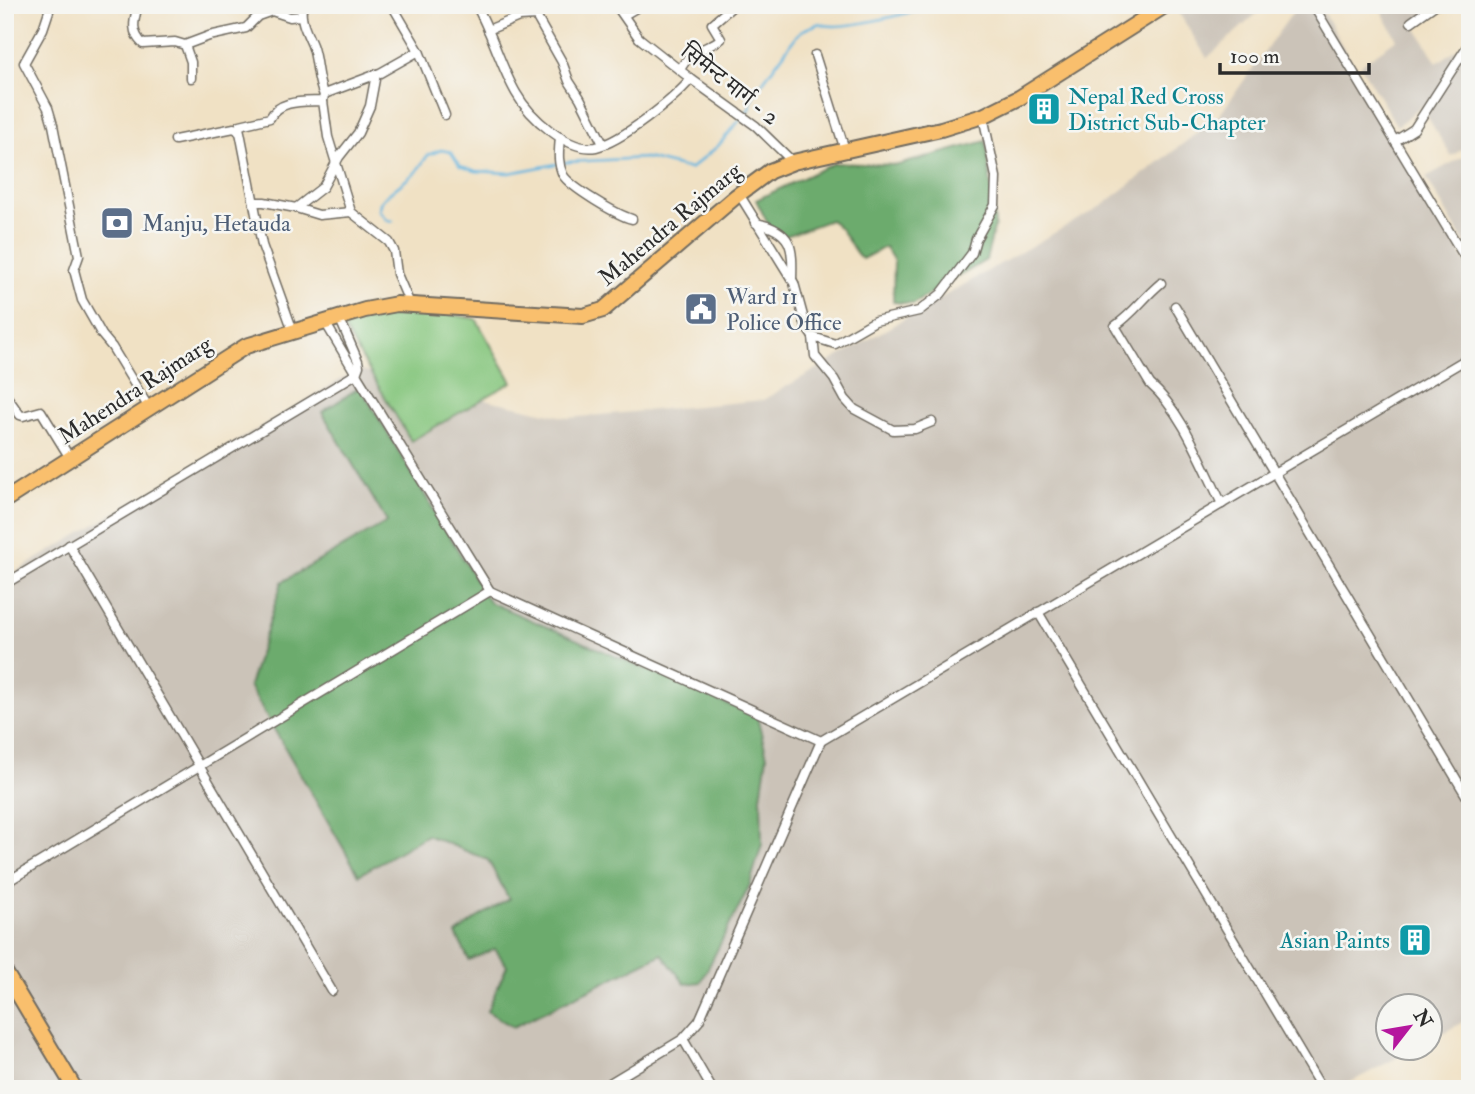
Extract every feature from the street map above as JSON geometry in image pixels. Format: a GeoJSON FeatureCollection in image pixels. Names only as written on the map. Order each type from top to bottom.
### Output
{"type":"FeatureCollection","features":[{"type":"Feature","properties":{"kind":"highway","name":"Mahendra Rajmarg"},"geometry":{"type":"LineString","coordinates":[[5,500],[246,346],[293,331],[397,304],[583,316],[603,310],[739,194],[770,171],[793,162],[941,129],[983,116],[1019,98],[1166,5]]}},
{"type":"Feature","properties":{"kind":"highway"},"geometry":{"type":"LineString","coordinates":[[5,972],[75,1089]]}},
{"type":"Feature","properties":{"kind":"street"},"geometry":{"type":"LineString","coordinates":[[51,5],[43,29],[24,62],[48,108],[53,125],[79,256],[74,270],[82,300],[149,408]]}},
{"type":"Feature","properties":{"kind":"street"},"geometry":{"type":"LineString","coordinates":[[138,5],[133,29],[142,44],[175,42],[185,45],[209,36],[246,28],[258,16],[272,11],[290,18],[301,16]]}},
{"type":"Feature","properties":{"kind":"street"},"geometry":{"type":"LineString","coordinates":[[306,5],[302,8],[301,16],[312,45],[328,137],[351,212],[390,242],[397,274],[410,304]]}},
{"type":"Feature","properties":{"kind":"street"},"geometry":{"type":"LineString","coordinates":[[392,5],[419,51],[445,115]]}},
{"type":"Feature","properties":{"kind":"street"},"geometry":{"type":"LineString","coordinates":[[476,5],[516,93],[534,116],[572,144],[594,148],[610,142],[674,98],[691,79]]}},
{"type":"Feature","properties":{"kind":"street"},"geometry":{"type":"LineString","coordinates":[[488,30],[519,17],[536,16],[551,5]]}},
{"type":"Feature","properties":{"kind":"street","name":"सिमेन्ट मार्ग - 2"},"geometry":{"type":"LineString","coordinates":[[616,5],[639,38],[756,126],[793,162]]}},
{"type":"Feature","properties":{"kind":"street"},"geometry":{"type":"LineString","coordinates":[[624,15],[641,5]]}},
{"type":"Feature","properties":{"kind":"street"},"geometry":{"type":"LineString","coordinates":[[680,70],[691,55],[721,39],[712,24],[734,5]]}},
{"type":"Feature","properties":{"kind":"street"},"geometry":{"type":"LineString","coordinates":[[1312,5],[1470,266]]}},
{"type":"Feature","properties":{"kind":"street"},"geometry":{"type":"LineString","coordinates":[[1412,22],[1435,5]]}},
{"type":"Feature","properties":{"kind":"street"},"geometry":{"type":"LineString","coordinates":[[536,16],[603,144]]}},
{"type":"Feature","properties":{"kind":"street"},"geometry":{"type":"LineString","coordinates":[[1395,141],[1414,129],[1470,42]]}},
{"type":"Feature","properties":{"kind":"street"},"geometry":{"type":"LineString","coordinates":[[185,45],[191,62],[191,78]]}},
{"type":"Feature","properties":{"kind":"street"},"geometry":{"type":"LineString","coordinates":[[293,331],[262,245],[239,132],[240,125],[270,118],[273,112],[283,105],[323,98],[419,51]]}},
{"type":"Feature","properties":{"kind":"street"},"geometry":{"type":"LineString","coordinates":[[815,55],[845,150]]}},
{"type":"Feature","properties":{"kind":"street"},"geometry":{"type":"LineString","coordinates":[[296,208],[323,187],[336,163],[358,133],[366,117],[376,74]]}},
{"type":"Feature","properties":{"kind":"street"},"geometry":{"type":"LineString","coordinates":[[813,337],[835,344],[875,321],[919,311],[941,293],[968,259],[995,205],[996,177],[983,116]]}},
{"type":"Feature","properties":{"kind":"street"},"geometry":{"type":"LineString","coordinates":[[174,140],[234,128],[239,132]]}},
{"type":"Feature","properties":{"kind":"street"},"geometry":{"type":"LineString","coordinates":[[560,137],[558,157],[566,179],[610,210],[632,219]]}},
{"type":"Feature","properties":{"kind":"street"},"geometry":{"type":"LineString","coordinates":[[739,194],[792,280],[803,320],[813,337],[815,356],[835,379],[845,399],[854,409],[893,430],[915,429],[932,422]]}},
{"type":"Feature","properties":{"kind":"street"},"geometry":{"type":"LineString","coordinates":[[254,202],[296,208],[319,215],[351,212]]}},
{"type":"Feature","properties":{"kind":"street"},"geometry":{"type":"LineString","coordinates":[[756,223],[771,226],[783,233],[793,253],[792,280]]}},
{"type":"Feature","properties":{"kind":"street"},"geometry":{"type":"LineString","coordinates":[[1161,284],[1144,298],[1129,317],[1115,326],[1129,345],[1150,384],[1176,415],[1222,504]]}},
{"type":"Feature","properties":{"kind":"street"},"geometry":{"type":"LineString","coordinates":[[1175,306],[1470,803]]}},
{"type":"Feature","properties":{"kind":"street"},"geometry":{"type":"LineString","coordinates":[[332,319],[356,374],[490,591],[821,741]]}},
{"type":"Feature","properties":{"kind":"street"},"geometry":{"type":"LineString","coordinates":[[5,584],[356,374],[358,361],[332,319]]}},
{"type":"Feature","properties":{"kind":"street"},"geometry":{"type":"LineString","coordinates":[[600,1089],[683,1040],[699,1021],[821,741],[1470,357]]}},
{"type":"Feature","properties":{"kind":"street"},"geometry":{"type":"LineString","coordinates":[[5,394],[19,415],[41,411],[70,458]]}},
{"type":"Feature","properties":{"kind":"street"},"geometry":{"type":"LineString","coordinates":[[69,545],[332,992]]}},
{"type":"Feature","properties":{"kind":"street"},"geometry":{"type":"LineString","coordinates":[[5,883],[490,591]]}},
{"type":"Feature","properties":{"kind":"street"},"geometry":{"type":"LineString","coordinates":[[1038,612],[1322,1089]]}},
{"type":"Feature","properties":{"kind":"street"},"geometry":{"type":"LineString","coordinates":[[683,1040],[712,1089]]}},
{"type":"Feature","properties":{"kind":"shaded area"},"geometry":{"type":"Polygon","coordinates":[[[1174,5],[1266,5],[1207,58],[1174,5]]]}},
{"type":"Feature","properties":{"kind":"shaded area"},"geometry":{"type":"Polygon","coordinates":[[[1298,5],[1319,5],[1470,270],[1470,1018],[1444,1032],[1444,992],[1374,992],[1374,1062],[1389,1062],[1338,1089],[5,1089],[5,578],[357,370],[568,418],[763,400],[1103,205],[1218,117],[1298,5]]]}},
{"type":"Feature","properties":{"kind":"shaded area"},"geometry":{"type":"Polygon","coordinates":[[[1378,5],[1444,5],[1416,27],[1437,63],[1470,40],[1470,145],[1451,156],[1421,106],[1397,126],[1360,65],[1397,39],[1378,5]]]}},
{"type":"Feature","properties":{"kind":"shaded area"},"geometry":{"type":"Polygon","coordinates":[[[1470,153],[1470,253],[1426,177],[1470,153]]]}},
{"type":"Feature","properties":{"kind":"green space"},"geometry":{"type":"Polygon","coordinates":[[[986,141],[995,225],[986,260],[913,304],[893,302],[894,261],[885,247],[862,259],[840,228],[830,220],[783,237],[769,226],[756,200],[834,163],[898,165],[986,141]]]}},
{"type":"Feature","properties":{"kind":"green space"},"geometry":{"type":"Polygon","coordinates":[[[400,312],[443,313],[476,319],[512,382],[411,441],[342,325],[400,312]]]}},
{"type":"Feature","properties":{"kind":"green space"},"geometry":{"type":"Polygon","coordinates":[[[360,387],[489,602],[757,717],[767,756],[761,797],[762,844],[749,887],[701,982],[685,984],[662,954],[513,1027],[487,1011],[507,966],[495,949],[469,960],[456,934],[509,899],[488,860],[427,835],[359,875],[249,686],[282,582],[387,522],[322,412],[360,387]]]}},
{"type":"Feature","properties":{"kind":"waterway"},"geometry":{"type":"LineString","coordinates":[[393,221],[387,220],[379,211],[380,203],[416,172],[428,155],[441,150],[451,152],[460,166],[476,171],[509,173],[567,162],[646,158],[690,169],[718,146],[749,109],[754,94],[803,30],[820,23],[828,26],[858,24],[936,5]]}},
{"type":"Feature","properties":{"kind":"place","name":"Nepal Red Cross District Sub-Chapter"},"geometry":{"type":"Point","coordinates":[1044,109]}},
{"type":"Feature","properties":{"kind":"place","name":"Manju, Hetauda"},"geometry":{"type":"Point","coordinates":[117,223]}},
{"type":"Feature","properties":{"kind":"place","name":"Ward 11 Police Office"},"geometry":{"type":"Point","coordinates":[701,309]}},
{"type":"Feature","properties":{"kind":"place","name":"Asian Paints"},"geometry":{"type":"Point","coordinates":[1415,940]}}]}
